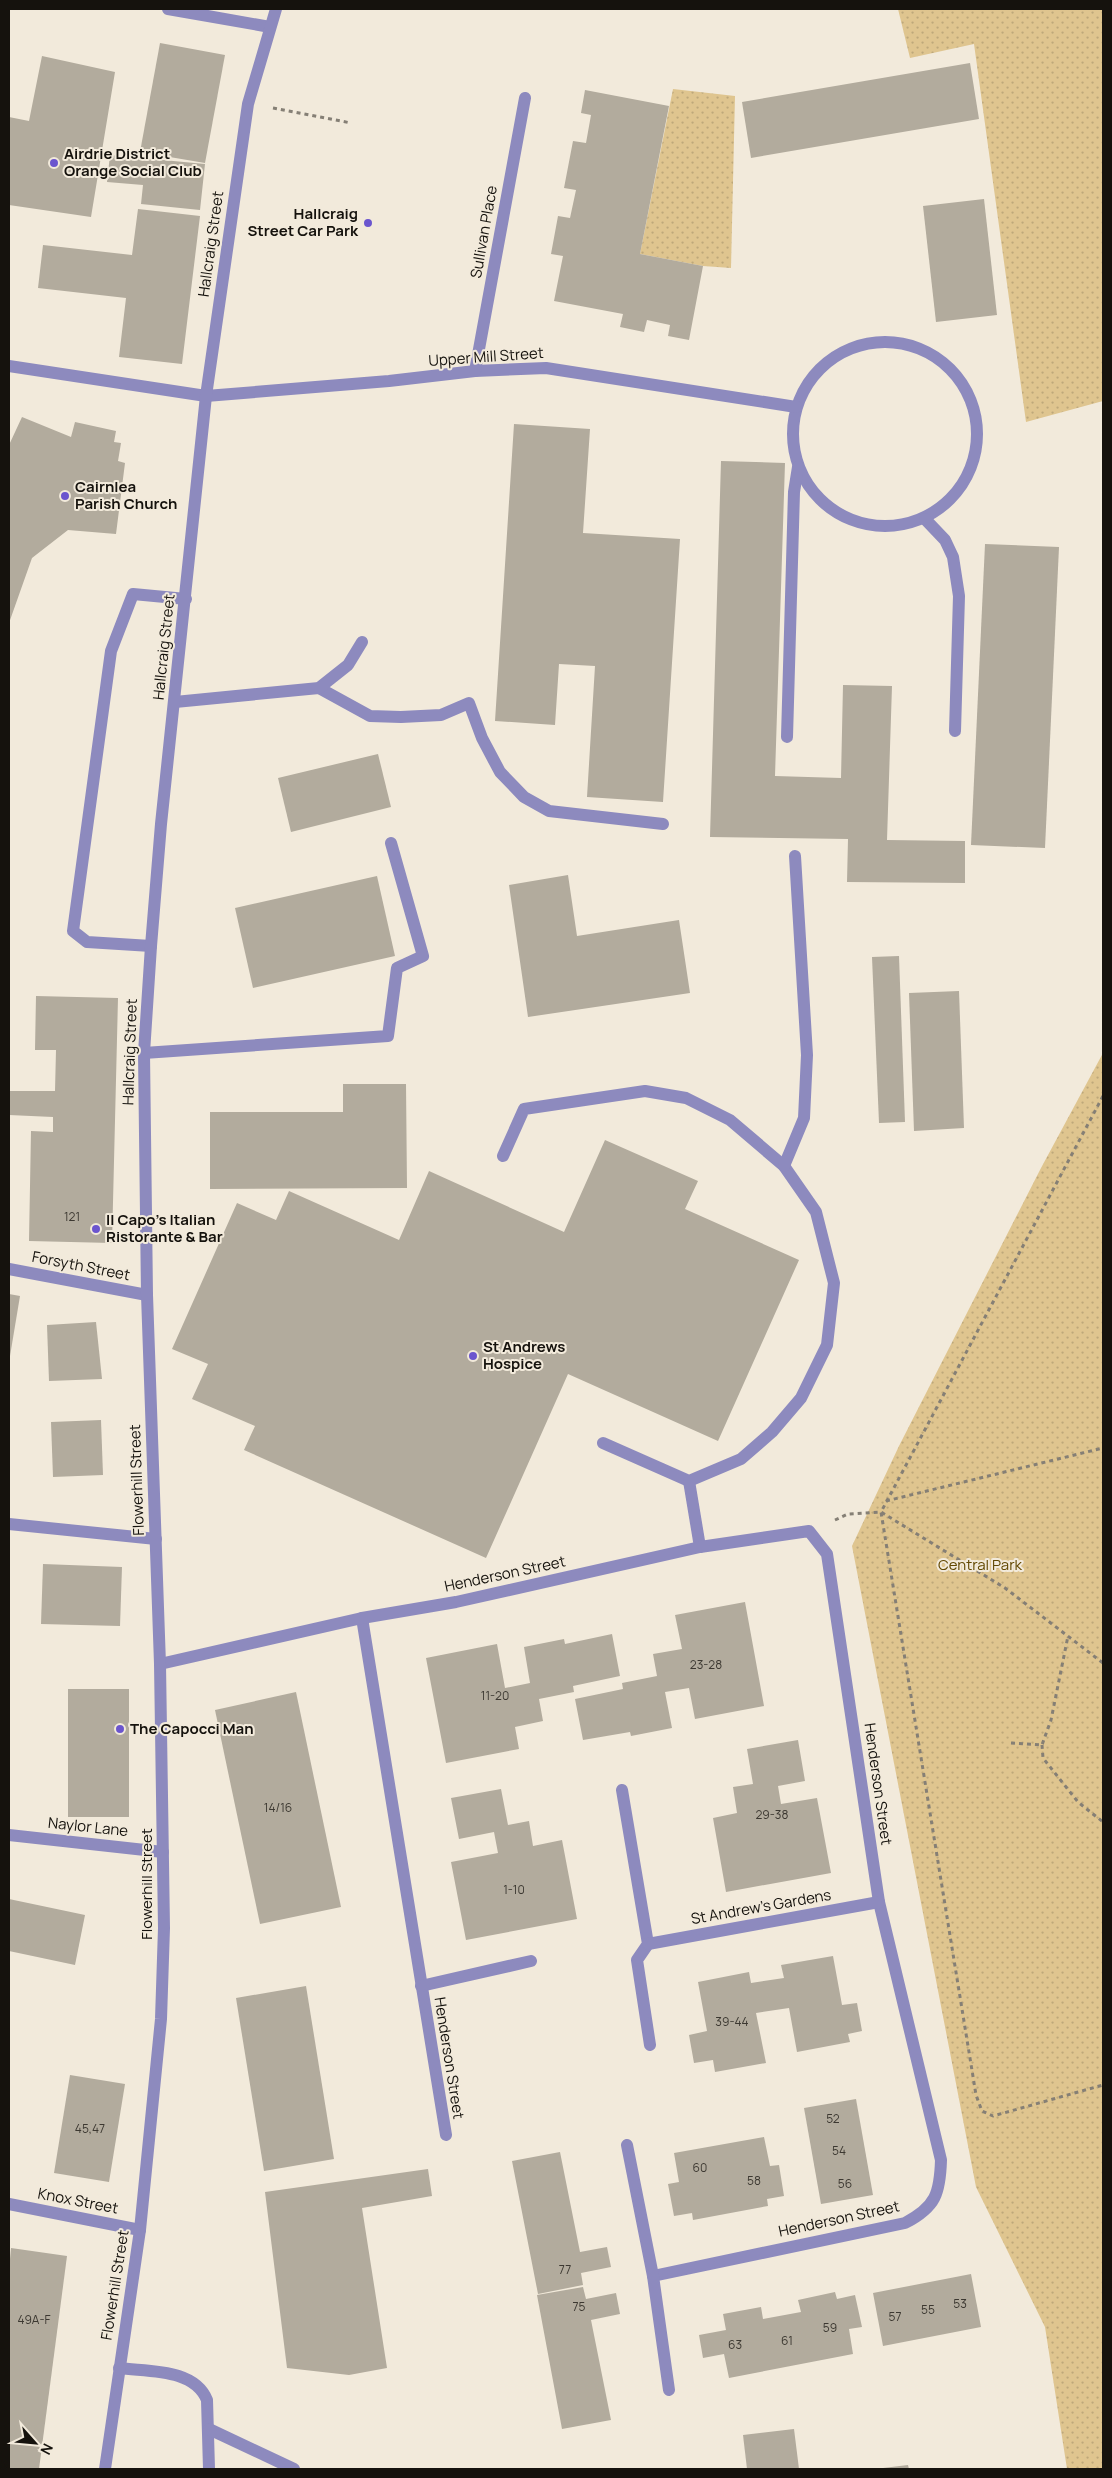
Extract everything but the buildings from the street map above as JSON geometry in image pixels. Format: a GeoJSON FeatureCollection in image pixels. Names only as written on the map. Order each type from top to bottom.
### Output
{"type":"FeatureCollection","features":[{"type":"Feature","properties":{"kind":"street"},"geometry":{"type":"LineString","coordinates":[[168,9],[270,27]]}},
{"type":"Feature","properties":{"kind":"street","name":"Hallcraig Street"},"geometry":{"type":"LineString","coordinates":[[147,1295],[144,1054],[161,824],[206,396],[248,104],[276,9]]}},
{"type":"Feature","properties":{"kind":"street","name":"Sullivan Place"},"geometry":{"type":"LineString","coordinates":[[475,371],[525,98]]}},
{"type":"Feature","properties":{"kind":"street"},"geometry":{"type":"LineString","coordinates":[[891,341],[921,348],[947,364],[966,388],[977,417],[978,448],[968,477],[950,501],[925,519],[895,527],[865,525],[837,514],[814,494],[798,468],[792,438],[796,407],[810,380],[832,358],[860,344],[891,341]]}},
{"type":"Feature","properties":{"kind":"street","name":"Upper Mill Street"},"geometry":{"type":"LineString","coordinates":[[9,366],[206,396],[389,381],[475,371],[546,368],[796,407]]}},
{"type":"Feature","properties":{"kind":"street"},"geometry":{"type":"LineString","coordinates":[[787,737],[794,492],[798,468]]}},
{"type":"Feature","properties":{"kind":"street"},"geometry":{"type":"LineString","coordinates":[[925,519],[945,540],[953,557],[958,596],[955,731]]}},
{"type":"Feature","properties":{"kind":"street"},"geometry":{"type":"LineString","coordinates":[[151,946],[86,942],[73,931],[111,651],[133,594],[186,599]]}},
{"type":"Feature","properties":{"kind":"street"},"geometry":{"type":"LineString","coordinates":[[175,702],[319,688],[348,665],[362,642]]}},
{"type":"Feature","properties":{"kind":"street"},"geometry":{"type":"LineString","coordinates":[[319,688],[370,716],[401,717],[441,714],[469,703],[482,738],[500,772],[524,797],[549,811],[663,824]]}},
{"type":"Feature","properties":{"kind":"street"},"geometry":{"type":"LineString","coordinates":[[144,1054],[388,1036],[397,968],[423,956],[391,843]]}},
{"type":"Feature","properties":{"kind":"street"},"geometry":{"type":"LineString","coordinates":[[784,1166],[804,1118],[807,1054],[795,856]]}},
{"type":"Feature","properties":{"kind":"street"},"geometry":{"type":"LineString","coordinates":[[503,1156],[524,1109],[645,1091],[686,1098],[730,1120],[784,1166],[816,1212],[834,1283],[827,1345],[801,1398],[772,1432],[741,1459],[689,1481],[603,1443]]}},
{"type":"Feature","properties":{"kind":"street","name":"Forsyth Street"},"geometry":{"type":"LineString","coordinates":[[9,1269],[147,1295]]}},
{"type":"Feature","properties":{"kind":"street","name":"Flowerhill Street"},"geometry":{"type":"LineString","coordinates":[[105,2469],[140,2230],[161,2019],[164,1852],[160,1664],[147,1295]]}},
{"type":"Feature","properties":{"kind":"street"},"geometry":{"type":"LineString","coordinates":[[689,1481],[700,1547]]}},
{"type":"Feature","properties":{"kind":"street"},"geometry":{"type":"LineString","coordinates":[[9,1524],[156,1538]]}},
{"type":"Feature","properties":{"kind":"street","name":"Henderson Street"},"geometry":{"type":"LineString","coordinates":[[160,1664],[362,1618],[456,1602],[700,1547],[809,1531],[827,1554],[879,1902],[941,2160],[940,2186],[932,2203],[922,2215],[905,2223],[653,2276]]}},
{"type":"Feature","properties":{"kind":"street","name":"Henderson Street"},"geometry":{"type":"LineString","coordinates":[[362,1618],[446,2135]]}},
{"type":"Feature","properties":{"kind":"street"},"geometry":{"type":"LineString","coordinates":[[622,1790],[648,1944],[637,1960],[650,2045]]}},
{"type":"Feature","properties":{"kind":"street","name":"Naylor Lane"},"geometry":{"type":"LineString","coordinates":[[9,1835],[164,1852]]}},
{"type":"Feature","properties":{"kind":"street","name":"St Andrew's Gardens"},"geometry":{"type":"LineString","coordinates":[[648,1944],[879,1902]]}},
{"type":"Feature","properties":{"kind":"street","name":"Henderson Street"},"geometry":{"type":"LineString","coordinates":[[421,1986],[531,1961]]}},
{"type":"Feature","properties":{"kind":"street"},"geometry":{"type":"LineString","coordinates":[[627,2145],[653,2276],[669,2390]]}},
{"type":"Feature","properties":{"kind":"street","name":"Knox Street"},"geometry":{"type":"LineString","coordinates":[[9,2204],[140,2230]]}},
{"type":"Feature","properties":{"kind":"street"},"geometry":{"type":"LineString","coordinates":[[119,2368],[184,2377],[196,2383],[207,2400],[209,2469]]}},
{"type":"Feature","properties":{"kind":"street"},"geometry":{"type":"LineString","coordinates":[[209,2429],[294,2469]]}},
{"type":"Feature","properties":{"kind":"path"},"geometry":{"type":"LineString","coordinates":[[248,104],[351,124]]}},
{"type":"Feature","properties":{"kind":"path"},"geometry":{"type":"LineString","coordinates":[[1103,1096],[881,1512],[976,2094],[982,2110],[993,2116],[1103,2085]]}},
{"type":"Feature","properties":{"kind":"path"},"geometry":{"type":"LineString","coordinates":[[886,1501],[1103,1448]]}},
{"type":"Feature","properties":{"kind":"path"},"geometry":{"type":"LineString","coordinates":[[809,1531],[848,1514],[881,1512],[1005,1588],[1103,1663]]}},
{"type":"Feature","properties":{"kind":"path"},"geometry":{"type":"LineString","coordinates":[[1068,1636],[1051,1720],[1042,1745],[1043,1758],[1078,1802],[1103,1822]]}},
{"type":"Feature","properties":{"kind":"path"},"geometry":{"type":"LineString","coordinates":[[1011,1743],[1042,1745]]}},
{"type":"Feature","properties":{"kind":"green space"},"geometry":{"type":"Polygon","coordinates":[[[898,9],[1103,9],[1103,401],[1026,422],[974,44],[910,58],[898,9]]]}},
{"type":"Feature","properties":{"kind":"green space"},"geometry":{"type":"Polygon","coordinates":[[[673,89],[735,96],[731,268],[703,266],[640,254],[673,89]]]}},
{"type":"Feature","properties":{"kind":"green space","name":"Central Park"},"geometry":{"type":"Polygon","coordinates":[[[1103,1053],[1103,2469],[1067,2469],[1045,2327],[976,2187],[852,1546],[899,1446],[1041,1168],[1103,1053]]]}},
{"type":"Feature","properties":{"kind":"place","name":"Airdrie District Orange Social Club"},"geometry":{"type":"Point","coordinates":[54,163]}},
{"type":"Feature","properties":{"kind":"place","name":"Hallcraig Street Car Park"},"geometry":{"type":"Point","coordinates":[368,223]}},
{"type":"Feature","properties":{"kind":"place","name":"Cairnlea Parish Church"},"geometry":{"type":"Point","coordinates":[65,496]}},
{"type":"Feature","properties":{"kind":"place","name":"Il Capo's Italian Ristorante & Bar"},"geometry":{"type":"Point","coordinates":[96,1229]}},
{"type":"Feature","properties":{"kind":"place","name":"St Andrews Hospice"},"geometry":{"type":"Point","coordinates":[473,1356]}},
{"type":"Feature","properties":{"kind":"place","name":"The Capocci Man"},"geometry":{"type":"Point","coordinates":[120,1729]}}]}
